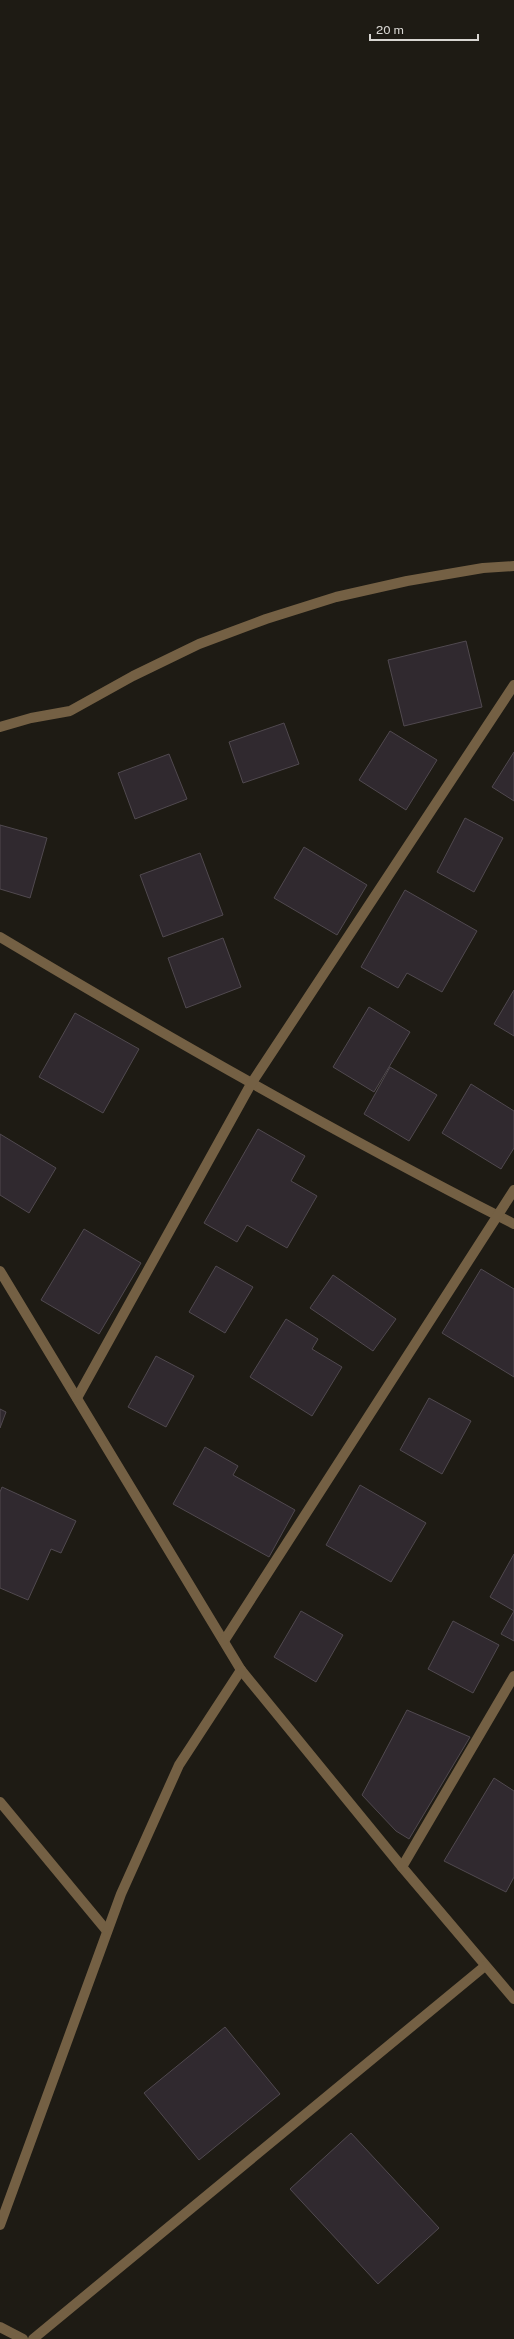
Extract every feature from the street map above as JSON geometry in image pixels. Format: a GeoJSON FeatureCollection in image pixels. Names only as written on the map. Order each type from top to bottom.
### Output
{"type":"FeatureCollection","features":[{"type":"Feature","properties":{"kind":"street"},"geometry":{"type":"LineString","coordinates":[[0,727],[31,718],[70,711],[133,676],[199,644],[266,619],[336,597],[406,581],[483,568],[514,566]]}},
{"type":"Feature","properties":{"kind":"street"},"geometry":{"type":"LineString","coordinates":[[77,1398],[251,1084],[514,685]]}},
{"type":"Feature","properties":{"kind":"street"},"geometry":{"type":"LineString","coordinates":[[0,937],[251,1084],[399,1165],[514,1224]]}},
{"type":"Feature","properties":{"kind":"street"},"geometry":{"type":"LineString","coordinates":[[224,1641],[514,1190]]}},
{"type":"Feature","properties":{"kind":"street"},"geometry":{"type":"LineString","coordinates":[[0,1271],[241,1670],[402,1868],[514,1999]]}},
{"type":"Feature","properties":{"kind":"street"},"geometry":{"type":"LineString","coordinates":[[0,2225],[120,1894],[179,1765],[241,1670]]}},
{"type":"Feature","properties":{"kind":"street"},"geometry":{"type":"LineString","coordinates":[[402,1868],[514,1676]]}},
{"type":"Feature","properties":{"kind":"street"},"geometry":{"type":"LineString","coordinates":[[0,1802],[107,1931]]}},
{"type":"Feature","properties":{"kind":"street"},"geometry":{"type":"LineString","coordinates":[[33,2339],[485,1966]]}},
{"type":"Feature","properties":{"kind":"street"},"geometry":{"type":"LineString","coordinates":[[0,2327],[23,2339]]}},
{"type":"Feature","properties":{"kind":"building"},"geometry":{"type":"Polygon","coordinates":[[[466,641],[482,707],[404,726],[388,660],[466,641]]]}},
{"type":"Feature","properties":{"kind":"building"},"geometry":{"type":"Polygon","coordinates":[[[284,723],[299,764],[243,783],[229,742],[284,723]]]}},
{"type":"Feature","properties":{"kind":"building"},"geometry":{"type":"Polygon","coordinates":[[[390,731],[437,760],[406,810],[359,780],[390,731]]]}},
{"type":"Feature","properties":{"kind":"building"},"geometry":{"type":"Polygon","coordinates":[[[514,752],[514,801],[492,787],[514,752]]]}},
{"type":"Feature","properties":{"kind":"building"},"geometry":{"type":"Polygon","coordinates":[[[169,754],[187,799],[135,819],[118,773],[169,754]]]}},
{"type":"Feature","properties":{"kind":"building"},"geometry":{"type":"Polygon","coordinates":[[[465,818],[503,838],[474,892],[437,872],[465,818]]]}},
{"type":"Feature","properties":{"kind":"building"},"geometry":{"type":"Polygon","coordinates":[[[0,825],[47,838],[30,898],[0,889],[0,825]]]}},
{"type":"Feature","properties":{"kind":"building"},"geometry":{"type":"Polygon","coordinates":[[[304,847],[367,885],[337,935],[274,898],[304,847]]]}},
{"type":"Feature","properties":{"kind":"building"},"geometry":{"type":"Polygon","coordinates":[[[200,853],[223,915],[163,937],[140,875],[200,853]]]}},
{"type":"Feature","properties":{"kind":"building"},"geometry":{"type":"Polygon","coordinates":[[[405,890],[477,931],[442,992],[407,973],[398,988],[361,967],[405,890]]]}},
{"type":"Feature","properties":{"kind":"building"},"geometry":{"type":"Polygon","coordinates":[[[223,938],[241,987],[186,1008],[168,958],[223,938]]]}},
{"type":"Feature","properties":{"kind":"building"},"geometry":{"type":"Polygon","coordinates":[[[514,990],[514,1036],[494,1024],[514,990]]]}},
{"type":"Feature","properties":{"kind":"building"},"geometry":{"type":"Polygon","coordinates":[[[369,1007],[410,1032],[374,1092],[333,1067],[369,1007]]]}},
{"type":"Feature","properties":{"kind":"building"},"geometry":{"type":"Polygon","coordinates":[[[75,1013],[139,1049],[103,1113],[39,1077],[75,1013]]]}},
{"type":"Feature","properties":{"kind":"building"},"geometry":{"type":"Polygon","coordinates":[[[390,1067],[437,1095],[409,1141],[364,1114],[390,1067]]]}},
{"type":"Feature","properties":{"kind":"building"},"geometry":{"type":"Polygon","coordinates":[[[471,1084],[514,1111],[514,1148],[501,1169],[442,1133],[471,1084]]]}},
{"type":"Feature","properties":{"kind":"building"},"geometry":{"type":"Polygon","coordinates":[[[258,1129],[305,1156],[291,1181],[317,1196],[287,1248],[247,1225],[237,1242],[204,1223],[258,1129]]]}},
{"type":"Feature","properties":{"kind":"building"},"geometry":{"type":"Polygon","coordinates":[[[0,1134],[56,1168],[29,1213],[0,1195],[0,1134]]]}},
{"type":"Feature","properties":{"kind":"building"},"geometry":{"type":"Polygon","coordinates":[[[84,1229],[141,1263],[99,1334],[41,1300],[84,1229]]]}},
{"type":"Feature","properties":{"kind":"building"},"geometry":{"type":"Polygon","coordinates":[[[216,1266],[253,1287],[225,1333],[189,1312],[216,1266]]]}},
{"type":"Feature","properties":{"kind":"building"},"geometry":{"type":"Polygon","coordinates":[[[481,1269],[514,1289],[514,1377],[442,1333],[481,1269]]]}},
{"type":"Feature","properties":{"kind":"building"},"geometry":{"type":"Polygon","coordinates":[[[333,1275],[396,1319],[373,1351],[310,1308],[333,1275]]]}},
{"type":"Feature","properties":{"kind":"building"},"geometry":{"type":"Polygon","coordinates":[[[286,1319],[318,1339],[312,1349],[342,1367],[312,1416],[250,1377],[286,1319]]]}},
{"type":"Feature","properties":{"kind":"building"},"geometry":{"type":"Polygon","coordinates":[[[156,1356],[194,1376],[166,1427],[128,1407],[156,1356]]]}},
{"type":"Feature","properties":{"kind":"building"},"geometry":{"type":"Polygon","coordinates":[[[429,1398],[471,1421],[442,1474],[400,1450],[429,1398]]]}},
{"type":"Feature","properties":{"kind":"building"},"geometry":{"type":"Polygon","coordinates":[[[0,1409],[6,1412],[0,1428],[0,1409]]]}},
{"type":"Feature","properties":{"kind":"building"},"geometry":{"type":"Polygon","coordinates":[[[205,1447],[238,1466],[233,1475],[295,1510],[269,1557],[173,1504],[205,1447]]]}},
{"type":"Feature","properties":{"kind":"building"},"geometry":{"type":"Polygon","coordinates":[[[360,1485],[426,1523],[391,1582],[326,1545],[360,1485]]]}},
{"type":"Feature","properties":{"kind":"building"},"geometry":{"type":"Polygon","coordinates":[[[2,1487],[76,1521],[61,1553],[51,1549],[28,1600],[0,1588],[0,1492],[2,1487]]]}},
{"type":"Feature","properties":{"kind":"building"},"geometry":{"type":"Polygon","coordinates":[[[514,1554],[514,1611],[490,1597],[514,1554]]]}},
{"type":"Feature","properties":{"kind":"building"},"geometry":{"type":"Polygon","coordinates":[[[301,1611],[343,1635],[316,1682],[274,1657],[301,1611]]]}},
{"type":"Feature","properties":{"kind":"building"},"geometry":{"type":"Polygon","coordinates":[[[514,1611],[514,1641],[501,1634],[514,1611]]]}},
{"type":"Feature","properties":{"kind":"building"},"geometry":{"type":"Polygon","coordinates":[[[453,1621],[499,1645],[473,1693],[428,1669],[453,1621]]]}},
{"type":"Feature","properties":{"kind":"building"},"geometry":{"type":"Polygon","coordinates":[[[407,1710],[470,1737],[409,1839],[396,1831],[362,1795],[407,1710]]]}},
{"type":"Feature","properties":{"kind":"building"},"geometry":{"type":"Polygon","coordinates":[[[494,1778],[514,1791],[514,1877],[506,1892],[444,1861],[494,1778]]]}},
{"type":"Feature","properties":{"kind":"building"},"geometry":{"type":"Polygon","coordinates":[[[225,2027],[280,2094],[199,2160],[144,2093],[225,2027]]]}},
{"type":"Feature","properties":{"kind":"building"},"geometry":{"type":"Polygon","coordinates":[[[351,2133],[439,2228],[378,2284],[290,2189],[351,2133]]]}}]}
